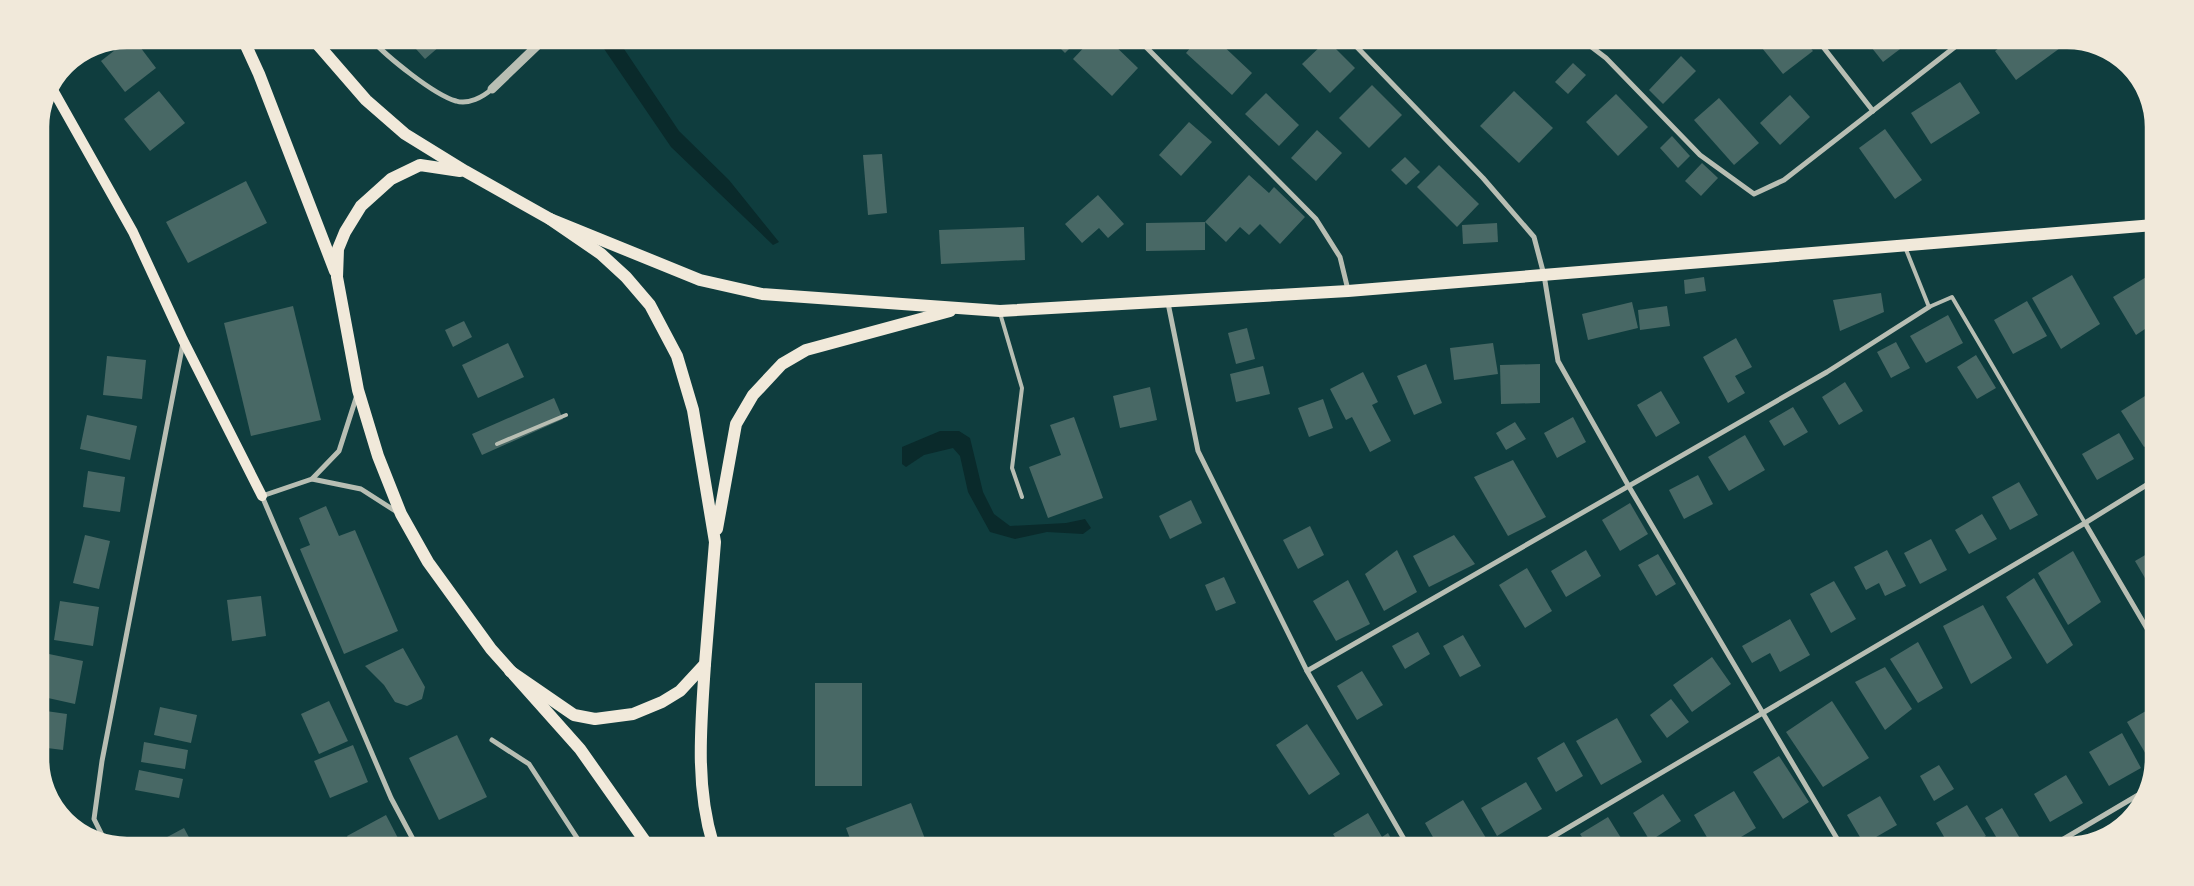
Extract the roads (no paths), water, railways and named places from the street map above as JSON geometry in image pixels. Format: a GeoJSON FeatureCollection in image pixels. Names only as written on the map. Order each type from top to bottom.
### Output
{"type":"FeatureCollection","features":[{"type":"Feature","properties":{"kind":"main road"},"geometry":{"type":"LineString","coordinates":[[247,48],[337,277],[358,390],[378,456],[401,514],[428,562],[458,606],[510,671],[580,749],[643,838]]}},
{"type":"Feature","properties":{"kind":"main road"},"geometry":{"type":"LineString","coordinates":[[321,48],[366,100],[398,128],[465,171],[550,219],[600,254],[626,277],[650,305],[677,356],[699,438],[715,542]]}},
{"type":"Feature","properties":{"kind":"main road"},"geometry":{"type":"LineString","coordinates":[[55,94],[132,232],[183,340],[262,496]]}},
{"type":"Feature","properties":{"kind":"main road"},"geometry":{"type":"LineString","coordinates":[[337,277],[338,250],[345,232],[361,206],[391,179],[420,165],[465,171]]}},
{"type":"Feature","properties":{"kind":"main road"},"geometry":{"type":"LineString","coordinates":[[550,219],[709,282],[762,294],[1000,311],[1168,303],[1348,291],[1830,250],[1905,247],[2146,226]]}},
{"type":"Feature","properties":{"kind":"main road"},"geometry":{"type":"LineString","coordinates":[[711,838],[705,819],[700,775],[705,664],[715,542],[736,424],[752,395],[782,364],[806,350],[959,309]]}},
{"type":"Feature","properties":{"kind":"main road"},"geometry":{"type":"LineString","coordinates":[[510,671],[574,716],[595,719],[633,714],[662,702],[680,690],[705,664]]}},
{"type":"Feature","properties":{"kind":"street"},"geometry":{"type":"LineString","coordinates":[[379,48],[384,54],[436,91],[456,102],[479,98],[492,90],[535,48]]}},
{"type":"Feature","properties":{"kind":"street"},"geometry":{"type":"LineString","coordinates":[[1147,48],[1316,219],[1340,257],[1348,291]]}},
{"type":"Feature","properties":{"kind":"street"},"geometry":{"type":"LineString","coordinates":[[1358,48],[1483,178],[1534,237],[1544,275],[1558,361],[1628,485],[1837,838]]}},
{"type":"Feature","properties":{"kind":"street"},"geometry":{"type":"LineString","coordinates":[[1593,48],[1606,58],[1700,155],[1754,194],[1784,180],[1954,48]]}},
{"type":"Feature","properties":{"kind":"street"},"geometry":{"type":"LineString","coordinates":[[1824,48],[1873,110]]}},
{"type":"Feature","properties":{"kind":"street"},"geometry":{"type":"LineString","coordinates":[[1168,303],[1198,452],[1307,671],[1403,838]]}},
{"type":"Feature","properties":{"kind":"street"},"geometry":{"type":"LineString","coordinates":[[1307,671],[1827,372],[1929,307]]}},
{"type":"Feature","properties":{"kind":"street"},"geometry":{"type":"LineString","coordinates":[[102,834],[94,819],[102,762],[183,340]]}},
{"type":"Feature","properties":{"kind":"street"},"geometry":{"type":"LineString","coordinates":[[358,390],[339,451],[312,479],[262,496],[391,798],[412,838]]}},
{"type":"Feature","properties":{"kind":"street"},"geometry":{"type":"LineString","coordinates":[[312,479],[361,489],[401,514]]}},
{"type":"Feature","properties":{"kind":"street"},"geometry":{"type":"LineString","coordinates":[[1551,838],[2146,485]]}},
{"type":"Feature","properties":{"kind":"street"},"geometry":{"type":"LineString","coordinates":[[2085,523],[2146,627]]}},
{"type":"Feature","properties":{"kind":"street"},"geometry":{"type":"LineString","coordinates":[[492,740],[529,764],[577,838]]}},
{"type":"Feature","properties":{"kind":"street"},"geometry":{"type":"LineString","coordinates":[[2065,838],[2137,796]]}},
{"type":"Feature","properties":{"kind":"lane"},"geometry":{"type":"LineString","coordinates":[[1905,247],[1929,307],[1952,297],[2085,523]]}},
{"type":"Feature","properties":{"kind":"lane"},"geometry":{"type":"LineString","coordinates":[[1000,311],[1022,388],[1012,468],[1022,497]]}},
{"type":"Feature","properties":{"kind":"lane"},"geometry":{"type":"LineString","coordinates":[[497,444],[566,415]]}},
{"type":"Feature","properties":{"kind":"water"},"geometry":{"type":"Polygon","coordinates":[[[603,48],[623,48],[679,131],[729,180],[779,242],[773,245],[671,147],[603,48]]]}},
{"type":"Feature","properties":{"kind":"water"},"geometry":{"type":"Polygon","coordinates":[[[940,431],[959,431],[970,438],[983,492],[994,514],[1010,526],[1066,523],[1085,519],[1091,528],[1083,534],[1047,532],[1015,539],[990,532],[968,492],[960,456],[953,448],[924,455],[906,467],[902,464],[902,447],[940,431]]]}}]}
